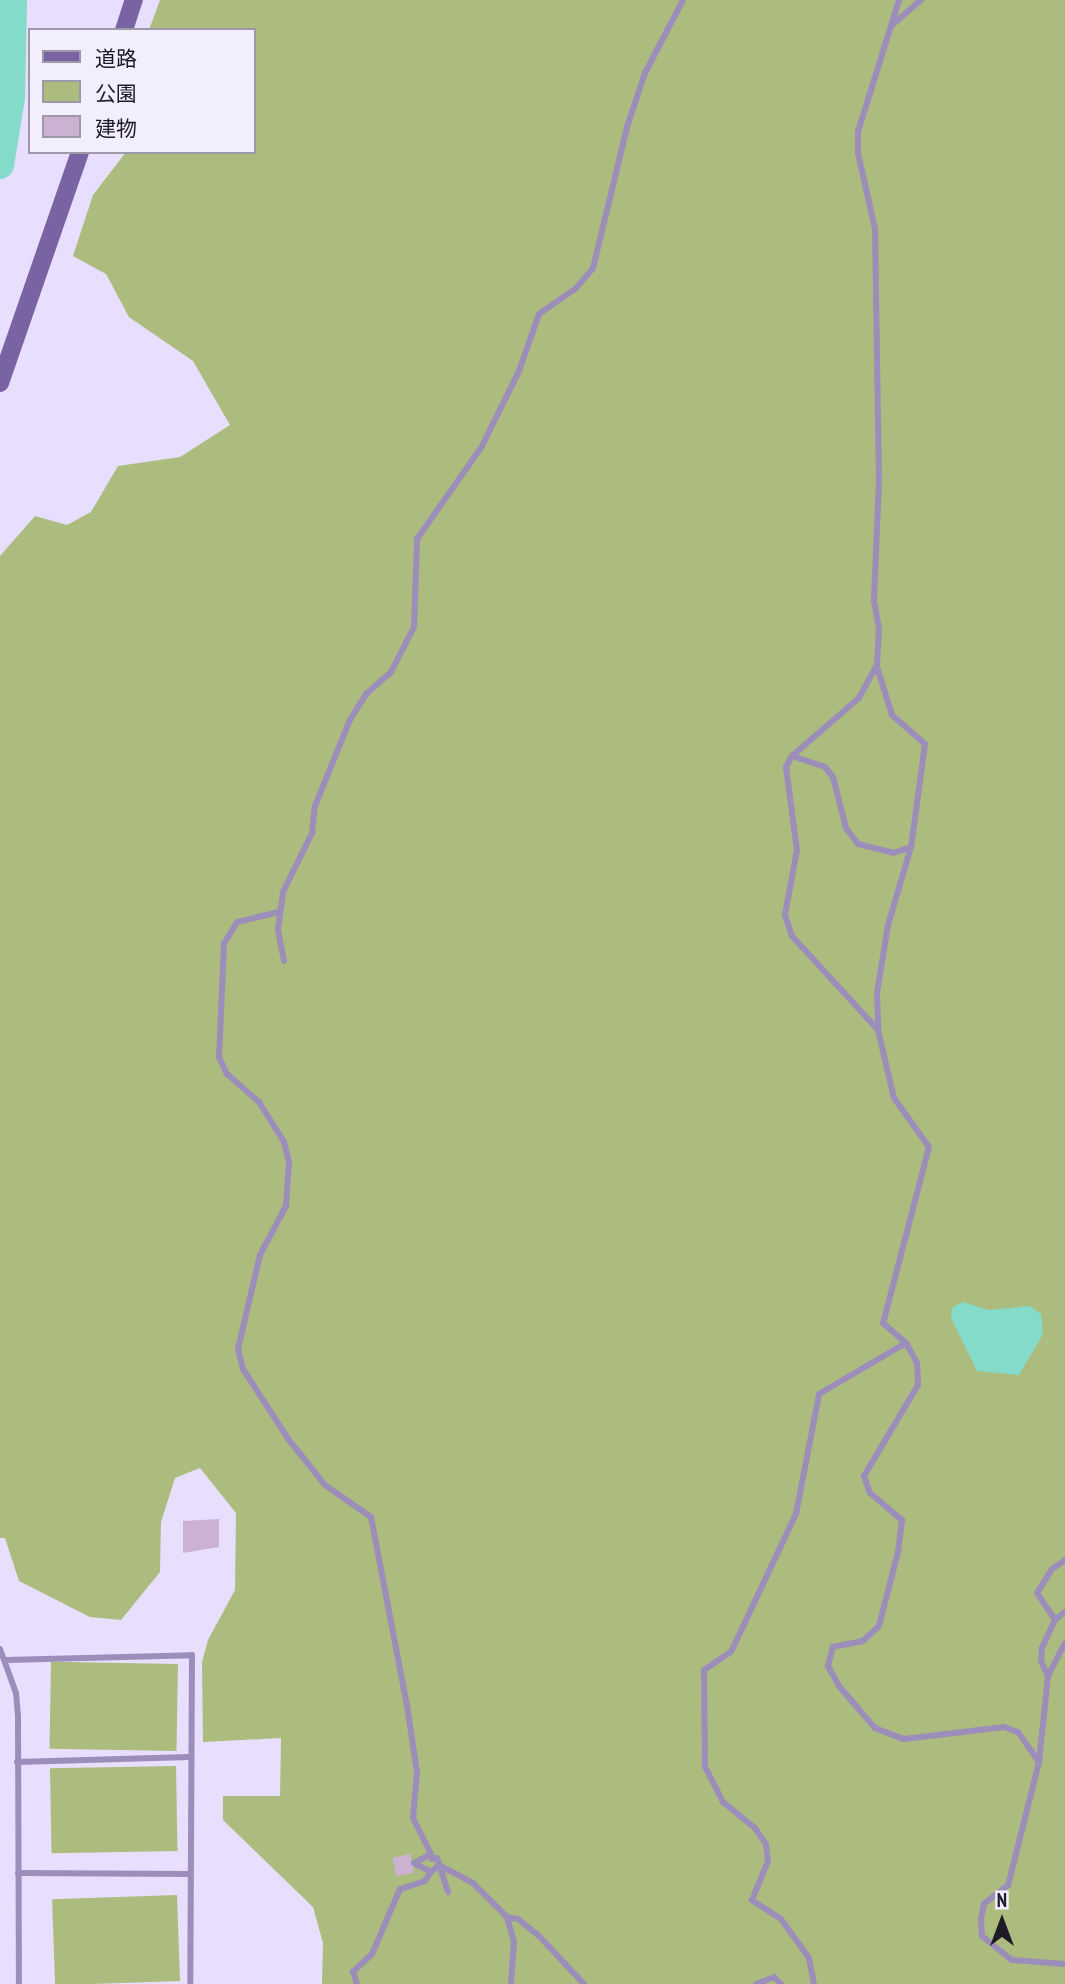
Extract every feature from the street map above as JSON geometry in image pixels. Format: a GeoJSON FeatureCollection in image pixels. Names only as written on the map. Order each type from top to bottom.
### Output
{"type":"FeatureCollection","features":[{"type":"Feature","properties":{"kind":"street"},"geometry":{"type":"LineString","coordinates":[[125,28],[134,0]]}},
{"type":"Feature","properties":{"kind":"street"},"geometry":{"type":"LineString","coordinates":[[0,383],[79,154]]}},
{"type":"Feature","properties":{"kind":"lane"},"geometry":{"type":"LineString","coordinates":[[284,961],[279,947],[279,912],[283,892],[312,833],[315,806],[350,720],[407,648],[414,627],[417,540],[482,446],[519,370],[539,314],[575,289],[593,268],[627,127],[645,73],[682,0]]}},
{"type":"Feature","properties":{"kind":"lane"},"geometry":{"type":"LineString","coordinates":[[900,0],[858,132],[858,153],[875,229],[880,480],[874,601],[880,628],[877,665],[892,715],[925,744],[911,847],[888,925],[877,993],[878,1030],[894,1098],[929,1147],[883,1323],[906,1343],[917,1363],[918,1385],[864,1476],[870,1493],[902,1520],[888,1600],[879,1626],[863,1641],[833,1647],[828,1666],[839,1686],[875,1727],[904,1740],[1004,1727],[1018,1732],[1039,1762]]}},
{"type":"Feature","properties":{"kind":"lane"},"geometry":{"type":"LineString","coordinates":[[891,26],[921,0]]}},
{"type":"Feature","properties":{"kind":"lane"},"geometry":{"type":"LineString","coordinates":[[877,665],[859,698],[792,756],[786,767],[797,850],[785,915],[806,955],[878,1030]]}},
{"type":"Feature","properties":{"kind":"lane"},"geometry":{"type":"LineString","coordinates":[[792,756],[825,767],[833,777],[846,828],[858,844],[893,853],[911,847]]}},
{"type":"Feature","properties":{"kind":"lane"},"geometry":{"type":"LineString","coordinates":[[279,912],[237,922],[225,944],[219,1057],[227,1074],[258,1102],[284,1142],[289,1162],[286,1206],[260,1255],[238,1349],[243,1369],[289,1440],[325,1485],[371,1517],[417,1773],[413,1818],[439,1865],[448,1892]]}},
{"type":"Feature","properties":{"kind":"lane"},"geometry":{"type":"LineString","coordinates":[[814,1984],[809,1958],[780,1919],[752,1900],[768,1861],[766,1844],[755,1828],[723,1802],[705,1766],[704,1670],[731,1651],[796,1514],[819,1394],[906,1343]]}},
{"type":"Feature","properties":{"kind":"lane"},"geometry":{"type":"LineString","coordinates":[[1055,1620],[1037,1593],[1052,1569],[1065,1560]]}},
{"type":"Feature","properties":{"kind":"lane"},"geometry":{"type":"LineString","coordinates":[[1048,1676],[1041,1661],[1042,1648],[1055,1620],[1065,1612]]}},
{"type":"Feature","properties":{"kind":"lane"},"geometry":{"type":"LineString","coordinates":[[1065,1643],[1048,1676],[1039,1762],[1008,1885],[984,1904],[982,1936],[1012,1960],[1065,1964]]}},
{"type":"Feature","properties":{"kind":"lane"},"geometry":{"type":"LineString","coordinates":[[0,1649],[6,1660],[17,1705],[19,1984]]}},
{"type":"Feature","properties":{"kind":"lane"},"geometry":{"type":"LineString","coordinates":[[6,1660],[192,1655],[189,1757],[190,1984]]}},
{"type":"Feature","properties":{"kind":"lane"},"geometry":{"type":"LineString","coordinates":[[17,1762],[189,1757]]}},
{"type":"Feature","properties":{"kind":"lane"},"geometry":{"type":"LineString","coordinates":[[431,1854],[414,1863],[432,1871]]}},
{"type":"Feature","properties":{"kind":"lane"},"geometry":{"type":"LineString","coordinates":[[357,1984],[354,1972],[372,1954],[400,1889],[425,1881],[439,1865]]}},
{"type":"Feature","properties":{"kind":"lane"},"geometry":{"type":"LineString","coordinates":[[439,1865],[473,1884],[507,1917],[513,1942],[511,1984]]}},
{"type":"Feature","properties":{"kind":"lane"},"geometry":{"type":"LineString","coordinates":[[18,1873],[189,1874]]}},
{"type":"Feature","properties":{"kind":"lane"},"geometry":{"type":"LineString","coordinates":[[507,1917],[518,1919],[538,1935],[584,1984]]}},
{"type":"Feature","properties":{"kind":"lane"},"geometry":{"type":"LineString","coordinates":[[756,1984],[774,1977],[781,1984]]}},
{"type":"Feature","properties":{"kind":"green space"},"geometry":{"type":"Polygon","coordinates":[[[160,0],[1065,0],[1065,1984],[322,1984],[323,1943],[313,1907],[223,1820],[223,1796],[280,1796],[281,1738],[203,1742],[202,1662],[208,1640],[235,1590],[236,1513],[200,1468],[175,1478],[161,1522],[160,1572],[121,1620],[90,1617],[19,1581],[5,1538],[0,1538],[0,556],[35,516],[67,525],[91,512],[118,466],[180,457],[230,425],[193,361],[129,317],[106,274],[73,256],[93,195],[124,154],[256,154],[256,28],[150,28],[160,0]]]}},
{"type":"Feature","properties":{"kind":"green space"},"geometry":{"type":"Polygon","coordinates":[[[51,1662],[178,1664],[176,1751],[50,1749],[51,1662]]]}},
{"type":"Feature","properties":{"kind":"green space"},"geometry":{"type":"Polygon","coordinates":[[[176,1766],[177,1851],[52,1853],[50,1768],[176,1766]]]}},
{"type":"Feature","properties":{"kind":"green space"},"geometry":{"type":"Polygon","coordinates":[[[177,1895],[180,1981],[55,1984],[52,1899],[177,1895]]]}},
{"type":"Feature","properties":{"kind":"shaded area"},"geometry":{"type":"Polygon","coordinates":[[[963,1302],[988,1310],[1030,1306],[1041,1314],[1043,1334],[1019,1375],[977,1371],[951,1318],[952,1308],[963,1302]]]}},
{"type":"Feature","properties":{"kind":"building"},"geometry":{"type":"Polygon","coordinates":[[[219,1519],[219,1547],[183,1553],[183,1521],[219,1519]]]}},
{"type":"Feature","properties":{"kind":"building"},"geometry":{"type":"Polygon","coordinates":[[[410,1854],[414,1873],[396,1876],[392,1858],[410,1854]]]}},
{"type":"Feature","properties":{"kind":"waterway"},"geometry":{"type":"LineString","coordinates":[[0,165],[11,98],[13,0]]}}]}
